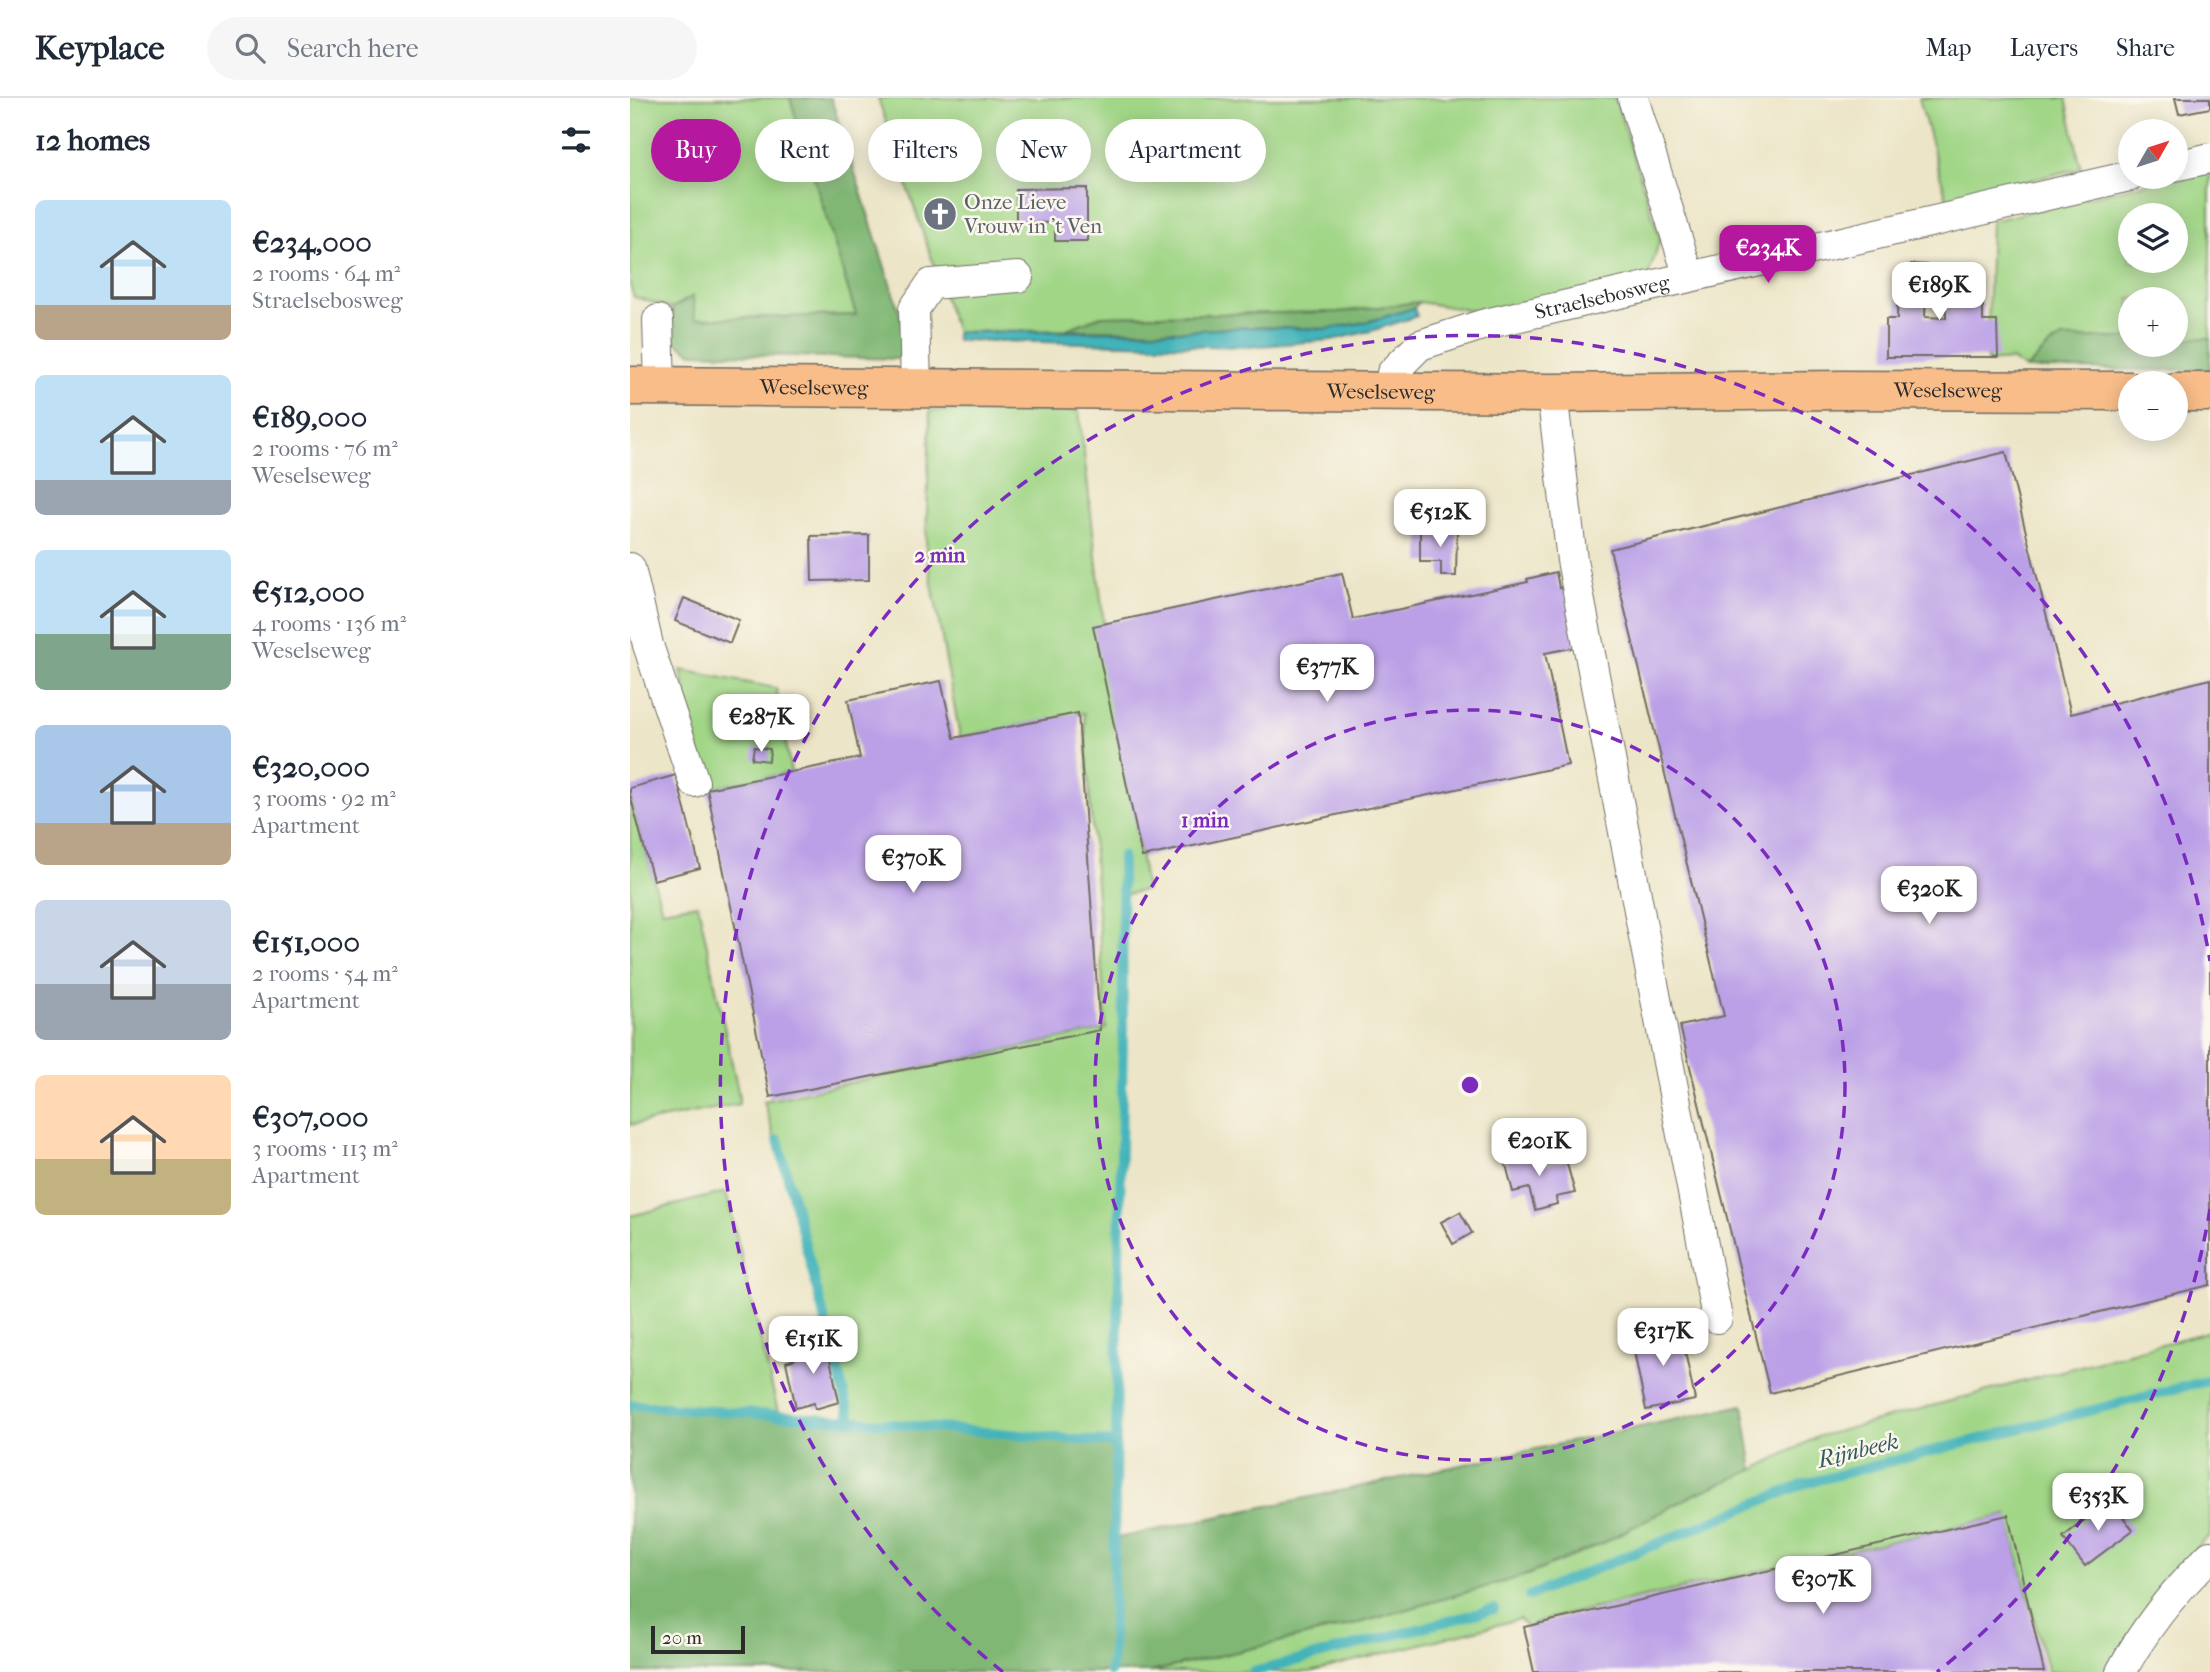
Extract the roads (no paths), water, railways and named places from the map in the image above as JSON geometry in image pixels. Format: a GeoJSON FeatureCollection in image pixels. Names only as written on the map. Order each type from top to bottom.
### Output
{"type":"FeatureCollection","features":[{"type":"Feature","properties":{"kind":"main road","name":"Weselseweg"},"geometry":{"type":"LineString","coordinates":[[645,386],[1552,393],[2118,391]]}},
{"type":"Feature","properties":{"kind":"main road"},"geometry":{"type":"LineString","coordinates":[[2188,392],[2210,392]]}},
{"type":"Feature","properties":{"kind":"street"},"geometry":{"type":"LineString","coordinates":[[1633,98],[1689,277]]}},
{"type":"Feature","properties":{"kind":"street"},"geometry":{"type":"LineString","coordinates":[[2188,163],[2210,158]]}},
{"type":"Feature","properties":{"kind":"street","name":"Straelsebosweg"},"geometry":{"type":"LineString","coordinates":[[1393,392],[1392,373],[1420,345],[1485,324],[2118,179]]}},
{"type":"Feature","properties":{"kind":"street"},"geometry":{"type":"LineString","coordinates":[[916,389],[914,309],[932,284],[1018,277]]}},
{"type":"Feature","properties":{"kind":"street"},"geometry":{"type":"LineString","coordinates":[[645,386],[658,320]]}},
{"type":"Feature","properties":{"kind":"street"},"geometry":{"type":"LineString","coordinates":[[1552,393],[1572,560],[1717,1318]]}},
{"type":"Feature","properties":{"kind":"street"},"geometry":{"type":"LineString","coordinates":[[630,568],[648,645],[694,782]]}},
{"type":"Feature","properties":{"kind":"street"},"geometry":{"type":"LineString","coordinates":[[2121,1672],[2134,1646],[2175,1594],[2210,1556]]}},
{"type":"Feature","properties":{"kind":"water"},"geometry":{"type":"Polygon","coordinates":[[[1414,308],[1417,316],[1371,331],[1331,340],[1248,347],[956,340],[956,332],[1187,331],[1246,327],[1327,329],[1367,322],[1414,308]]]}},
{"type":"Feature","properties":{"kind":"waterway"},"geometry":{"type":"LineString","coordinates":[[1110,1672],[1123,1038],[1122,856]]}},
{"type":"Feature","properties":{"kind":"waterway"},"geometry":{"type":"LineString","coordinates":[[778,1140],[851,1420]]}},
{"type":"Feature","properties":{"kind":"waterway","name":"Rijnbeek"},"geometry":{"type":"LineString","coordinates":[[1529,1596],[1803,1484],[2210,1380]]}},
{"type":"Feature","properties":{"kind":"waterway"},"geometry":{"type":"LineString","coordinates":[[630,1405],[1116,1443]]}},
{"type":"Feature","properties":{"kind":"waterway","name":"Rijnbeek"},"geometry":{"type":"LineString","coordinates":[[1253,1672],[1494,1609]]}},
{"type":"Feature","properties":{"kind":"place","name":"Onze Lieve Vrouw in 't Ven"},"geometry":{"type":"Point","coordinates":[940,214]}}]}
